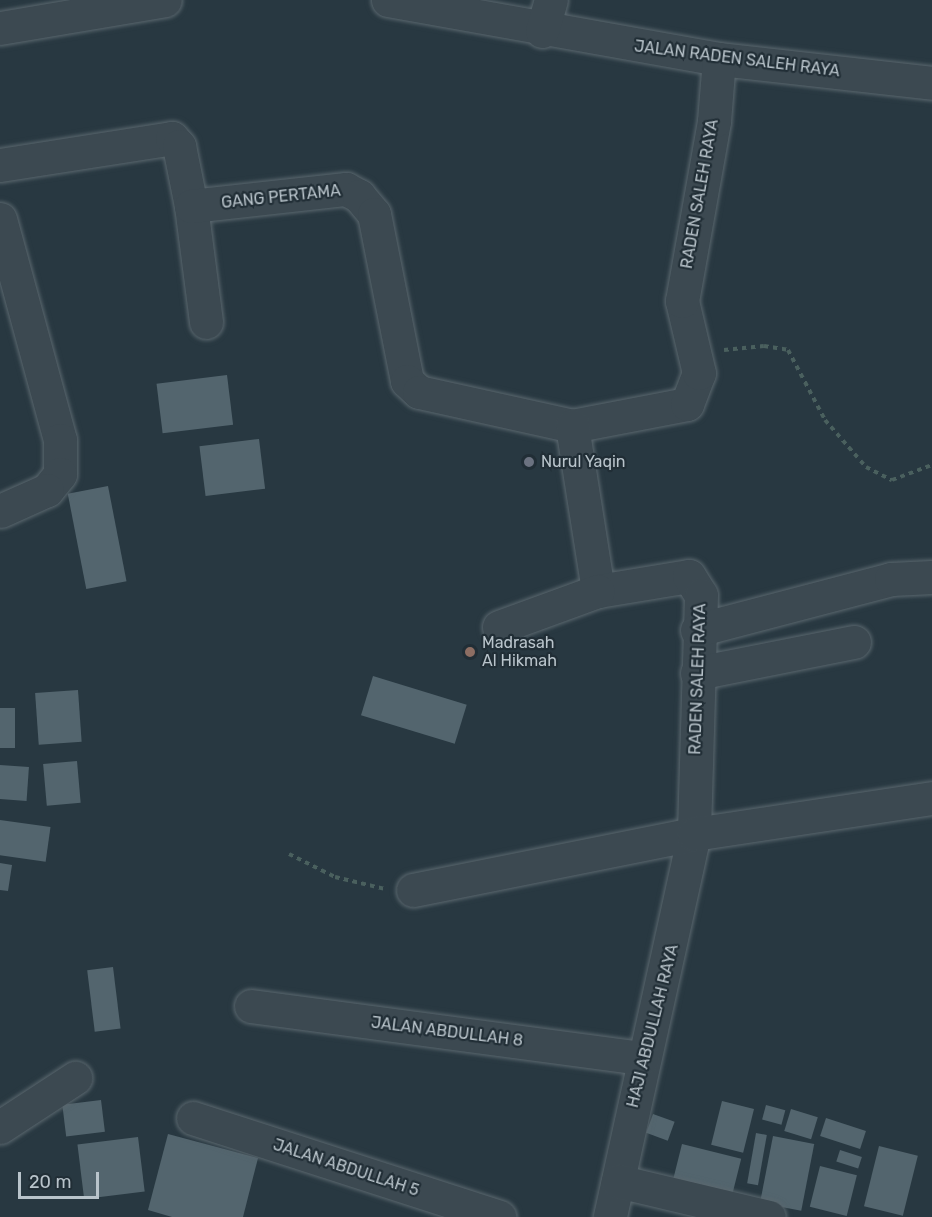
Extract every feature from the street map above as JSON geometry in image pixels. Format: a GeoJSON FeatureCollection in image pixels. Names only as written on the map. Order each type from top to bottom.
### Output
{"type":"FeatureCollection","features":[{"type":"Feature","properties":{"kind":"street"},"geometry":{"type":"LineString","coordinates":[[0,28],[165,0]]}},
{"type":"Feature","properties":{"kind":"street","name":"JALAN RADEN SALEH RAYA"},"geometry":{"type":"LineString","coordinates":[[388,0],[542,31],[719,58],[932,83]]}},
{"type":"Feature","properties":{"kind":"street"},"geometry":{"type":"LineString","coordinates":[[542,31],[551,0]]}},
{"type":"Feature","properties":{"kind":"street","name":"RADEN SALEH RAYA"},"geometry":{"type":"LineString","coordinates":[[572,426],[687,404],[696,391],[696,348],[682,301],[714,121],[719,58]]}},
{"type":"Feature","properties":{"kind":"street"},"geometry":{"type":"LineString","coordinates":[[0,165],[172,138],[179,146],[191,206],[206,322]]}},
{"type":"Feature","properties":{"kind":"street","name":"GANG PERTAMA"},"geometry":{"type":"LineString","coordinates":[[191,206],[346,189],[359,196],[374,214],[407,381],[419,392],[572,426]]}},
{"type":"Feature","properties":{"kind":"street"},"geometry":{"type":"LineString","coordinates":[[0,219],[60,440],[60,474],[47,490],[0,511]]}},
{"type":"Feature","properties":{"kind":"street"},"geometry":{"type":"LineString","coordinates":[[499,627],[598,591],[572,426]]}},
{"type":"Feature","properties":{"kind":"street","name":"RADEN SALEH RAYA"},"geometry":{"type":"LineString","coordinates":[[598,591],[689,576],[700,595],[697,630],[694,834]]}},
{"type":"Feature","properties":{"kind":"street"},"geometry":{"type":"LineString","coordinates":[[697,630],[891,579],[932,577]]}},
{"type":"Feature","properties":{"kind":"street"},"geometry":{"type":"LineString","coordinates":[[697,673],[854,642]]}},
{"type":"Feature","properties":{"kind":"street"},"geometry":{"type":"LineString","coordinates":[[413,890],[694,834],[932,798]]}},
{"type":"Feature","properties":{"kind":"street","name":"HAJI ABDULLAH RAYA"},"geometry":{"type":"LineString","coordinates":[[610,1217],[643,1058],[676,931],[694,834]]}},
{"type":"Feature","properties":{"kind":"street","name":"JALAN ABDULLAH 8"},"geometry":{"type":"LineString","coordinates":[[251,1006],[643,1058]]}},
{"type":"Feature","properties":{"kind":"street"},"geometry":{"type":"LineString","coordinates":[[0,1127],[75,1078]]}},
{"type":"Feature","properties":{"kind":"street","name":"JALAN ABDULLAH 5"},"geometry":{"type":"LineString","coordinates":[[193,1118],[499,1217]]}},
{"type":"Feature","properties":{"kind":"street"},"geometry":{"type":"LineString","coordinates":[[618,1181],[769,1217]]}},
{"type":"Feature","properties":{"kind":"path"},"geometry":{"type":"LineString","coordinates":[[696,348],[788,350],[825,420],[866,467],[892,480],[932,465]]}},
{"type":"Feature","properties":{"kind":"path"},"geometry":{"type":"LineString","coordinates":[[289,854],[369,888],[413,890]]}},
{"type":"Feature","properties":{"kind":"building"},"geometry":{"type":"Polygon","coordinates":[[[227,375],[233,425],[163,433],[157,384],[227,375]]]}},
{"type":"Feature","properties":{"kind":"building"},"geometry":{"type":"Polygon","coordinates":[[[259,439],[265,489],[206,496],[199,446],[259,439]]]}},
{"type":"Feature","properties":{"kind":"building"},"geometry":{"type":"Polygon","coordinates":[[[108,486],[127,581],[86,589],[68,494],[108,486]]]}},
{"type":"Feature","properties":{"kind":"building"},"geometry":{"type":"Polygon","coordinates":[[[373,676],[467,705],[455,744],[361,715],[373,676]]]}},
{"type":"Feature","properties":{"kind":"building"},"geometry":{"type":"Polygon","coordinates":[[[78,690],[82,742],[39,745],[35,693],[78,690]]]}},
{"type":"Feature","properties":{"kind":"building"},"geometry":{"type":"Polygon","coordinates":[[[0,708],[15,708],[15,748],[0,748],[0,708]]]}},
{"type":"Feature","properties":{"kind":"building"},"geometry":{"type":"Polygon","coordinates":[[[77,761],[81,803],[47,806],[43,764],[77,761]]]}},
{"type":"Feature","properties":{"kind":"building"},"geometry":{"type":"Polygon","coordinates":[[[0,765],[29,767],[27,801],[0,799],[0,765]]]}},
{"type":"Feature","properties":{"kind":"building"},"geometry":{"type":"Polygon","coordinates":[[[0,820],[51,827],[46,862],[0,855],[0,820]]]}},
{"type":"Feature","properties":{"kind":"building"},"geometry":{"type":"Polygon","coordinates":[[[0,863],[12,865],[8,891],[0,890],[0,863]]]}},
{"type":"Feature","properties":{"kind":"building"},"geometry":{"type":"Polygon","coordinates":[[[113,967],[121,1029],[95,1032],[87,970],[113,967]]]}},
{"type":"Feature","properties":{"kind":"building"},"geometry":{"type":"Polygon","coordinates":[[[101,1100],[105,1132],[66,1137],[62,1105],[101,1100]]]}},
{"type":"Feature","properties":{"kind":"building"},"geometry":{"type":"Polygon","coordinates":[[[722,1101],[754,1109],[743,1153],[711,1145],[722,1101]]]}},
{"type":"Feature","properties":{"kind":"building"},"geometry":{"type":"Polygon","coordinates":[[[766,1105],[785,1110],[781,1125],[762,1119],[766,1105]]]}},
{"type":"Feature","properties":{"kind":"building"},"geometry":{"type":"Polygon","coordinates":[[[791,1109],[818,1117],[811,1139],[784,1131],[791,1109]]]}},
{"type":"Feature","properties":{"kind":"building"},"geometry":{"type":"Polygon","coordinates":[[[653,1114],[675,1122],[668,1141],[646,1133],[653,1114]]]}},
{"type":"Feature","properties":{"kind":"building"},"geometry":{"type":"Polygon","coordinates":[[[826,1118],[866,1131],[860,1149],[820,1136],[826,1118]]]}},
{"type":"Feature","properties":{"kind":"building"},"geometry":{"type":"Polygon","coordinates":[[[756,1133],[767,1135],[758,1185],[747,1183],[756,1133]]]}},
{"type":"Feature","properties":{"kind":"building"},"geometry":{"type":"Polygon","coordinates":[[[168,1134],[258,1158],[243,1217],[172,1217],[148,1210],[168,1134]]]}},
{"type":"Feature","properties":{"kind":"building"},"geometry":{"type":"Polygon","coordinates":[[[773,1136],[814,1144],[801,1211],[760,1203],[773,1136]]]}},
{"type":"Feature","properties":{"kind":"building"},"geometry":{"type":"Polygon","coordinates":[[[138,1137],[145,1192],[84,1199],[77,1144],[138,1137]]]}},
{"type":"Feature","properties":{"kind":"building"},"geometry":{"type":"Polygon","coordinates":[[[682,1144],[741,1159],[731,1199],[672,1184],[682,1144]]]}},
{"type":"Feature","properties":{"kind":"building"},"geometry":{"type":"Polygon","coordinates":[[[879,1146],[918,1156],[903,1216],[864,1206],[879,1146]]]}},
{"type":"Feature","properties":{"kind":"building"},"geometry":{"type":"Polygon","coordinates":[[[840,1150],[862,1157],[858,1169],[836,1161],[840,1150]]]}},
{"type":"Feature","properties":{"kind":"building"},"geometry":{"type":"Polygon","coordinates":[[[820,1166],[857,1175],[847,1216],[810,1207],[820,1166]]]}},
{"type":"Feature","properties":{"kind":"place","name":"Nurul Yaqin"},"geometry":{"type":"Point","coordinates":[529,462]}},
{"type":"Feature","properties":{"kind":"place","name":"Madrasah Al Hikmah"},"geometry":{"type":"Point","coordinates":[470,652]}}]}
